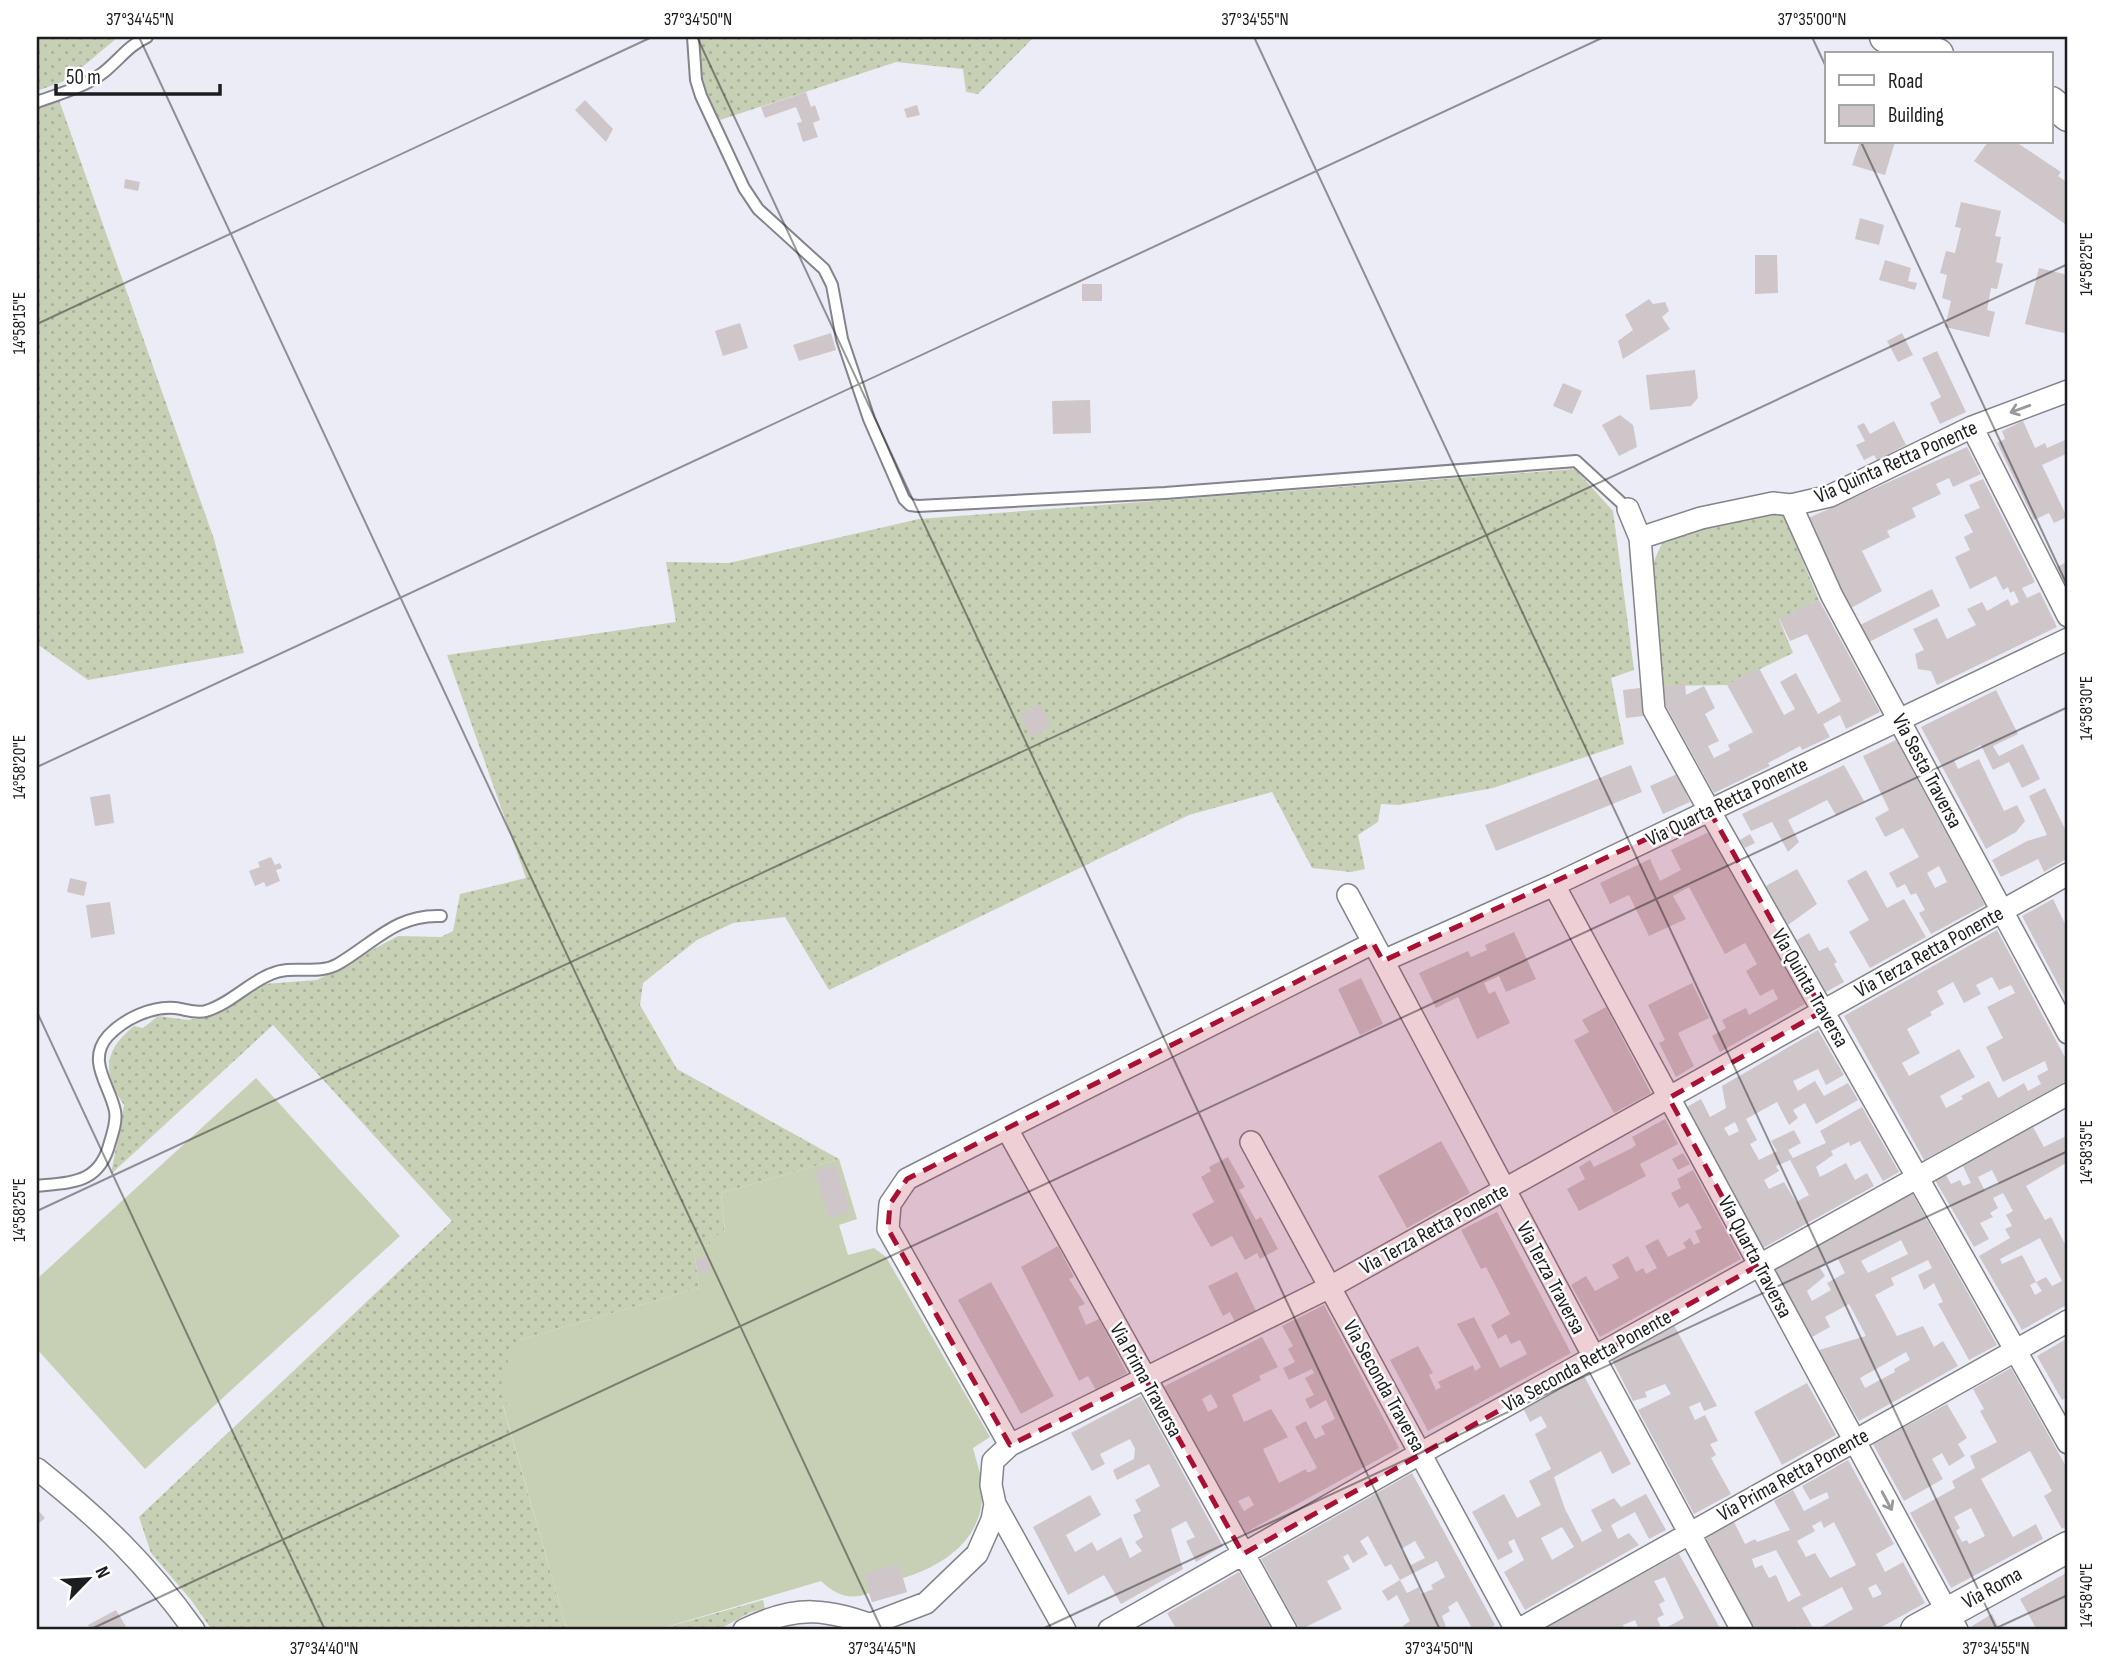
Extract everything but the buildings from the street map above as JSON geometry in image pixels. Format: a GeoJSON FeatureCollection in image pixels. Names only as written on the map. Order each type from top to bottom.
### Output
{"type":"FeatureCollection","features":[{"type":"Feature","properties":{"kind":"street"},"geometry":{"type":"LineString","coordinates":[[1885,37],[1925,48]]}},
{"type":"Feature","properties":{"kind":"street"},"geometry":{"type":"LineString","coordinates":[[2052,103],[2068,116]]}},
{"type":"Feature","properties":{"kind":"street","name":"Via Quinta Retta Ponente"},"geometry":{"type":"LineString","coordinates":[[1640,538],[1701,518],[1773,503],[1791,505],[1830,496],[1972,427],[2068,391]]}},
{"type":"Feature","properties":{"kind":"street"},"geometry":{"type":"LineString","coordinates":[[1972,427],[2068,616]]}},
{"type":"Feature","properties":{"kind":"street","name":"Via Sesta Traversa"},"geometry":{"type":"LineString","coordinates":[[1791,505],[1832,596],[2068,1033]]}},
{"type":"Feature","properties":{"kind":"street","name":"Via Quinta Traversa"},"geometry":{"type":"LineString","coordinates":[[1628,509],[1640,538],[1654,710],[2068,1443]]}},
{"type":"Feature","properties":{"kind":"street","name":"Via Quarta Retta Ponente"},"geometry":{"type":"LineString","coordinates":[[1010,1445],[888,1229],[890,1204],[907,1179],[1378,952],[1554,885],[2068,639]]}},
{"type":"Feature","properties":{"kind":"street","name":"Via Terza Retta Ponente"},"geometry":{"type":"LineString","coordinates":[[1010,1445],[1330,1287],[2068,874]]}},
{"type":"Feature","properties":{"kind":"street","name":"Via Quarta Traversa"},"geometry":{"type":"LineString","coordinates":[[1554,885],[1952,1622]]}},
{"type":"Feature","properties":{"kind":"street","name":"Via Terza Traversa"},"geometry":{"type":"LineString","coordinates":[[1348,895],[1740,1626]]}},
{"type":"Feature","properties":{"kind":"street","name":"Via Seconda Retta Ponente"},"geometry":{"type":"LineString","coordinates":[[1109,1630],[1421,1453],[2068,1094]]}},
{"type":"Feature","properties":{"kind":"street","name":"Via Prima Traversa"},"geometry":{"type":"LineString","coordinates":[[1007,1129],[1286,1630]]}},
{"type":"Feature","properties":{"kind":"street","name":"Via Seconda Traversa"},"geometry":{"type":"LineString","coordinates":[[1251,1142],[1517,1630]]}},
{"type":"Feature","properties":{"kind":"street","name":"Via Prima Retta Ponente"},"geometry":{"type":"LineString","coordinates":[[1517,1630],[2068,1321]]}},
{"type":"Feature","properties":{"kind":"street"},"geometry":{"type":"LineString","coordinates":[[1010,1445],[993,1461],[991,1485],[995,1504],[1065,1630]]}},
{"type":"Feature","properties":{"kind":"street"},"geometry":{"type":"LineString","coordinates":[[37,1469],[114,1534],[143,1564],[194,1630]]}},
{"type":"Feature","properties":{"kind":"street"},"geometry":{"type":"LineString","coordinates":[[744,1630],[766,1619],[794,1611],[823,1612],[878,1627],[926,1603],[977,1554],[992,1520],[995,1504]]}},
{"type":"Feature","properties":{"kind":"street","name":"Via Roma"},"geometry":{"type":"LineString","coordinates":[[1916,1630],[1952,1622],[2068,1547]]}},
{"type":"Feature","properties":{"kind":"lane"},"geometry":{"type":"LineString","coordinates":[[37,102],[103,73],[135,42],[147,37]]}},
{"type":"Feature","properties":{"kind":"lane"},"geometry":{"type":"LineString","coordinates":[[693,37],[696,80],[701,96],[744,188],[758,209],[824,269],[832,285],[842,339],[869,419],[904,499],[910,505],[1165,493],[1576,461],[1628,509]]}},
{"type":"Feature","properties":{"kind":"lane"},"geometry":{"type":"LineString","coordinates":[[37,1186],[89,1177],[100,1168],[107,1156],[116,1122],[115,1110],[102,1080],[99,1052],[106,1039],[134,1016],[162,1009],[206,1011],[270,974],[288,969],[324,970],[398,924],[422,915],[441,916]]}},
{"type":"Feature","properties":{"kind":"highlighted area"},"geometry":{"type":"Polygon","coordinates":[[[1709,810],[1823,1011],[1669,1098],[1759,1265],[1243,1554],[1145,1378],[1010,1445],[888,1229],[890,1204],[907,1179],[1373,943],[1383,961],[1709,810]]]}},
{"type":"Feature","properties":{"kind":"green space"},"geometry":{"type":"Polygon","coordinates":[[[37,37],[118,37],[67,80],[37,91],[37,37]]]}},
{"type":"Feature","properties":{"kind":"green space"},"geometry":{"type":"Polygon","coordinates":[[[699,37],[1034,37],[978,94],[966,92],[963,69],[896,62],[720,120],[700,82],[699,37]]]}},
{"type":"Feature","properties":{"kind":"green space"},"geometry":{"type":"Polygon","coordinates":[[[59,100],[214,539],[244,653],[88,680],[37,644],[37,108],[59,100]]]}},
{"type":"Feature","properties":{"kind":"green space"},"geometry":{"type":"Polygon","coordinates":[[[1575,469],[1613,511],[1634,670],[1611,678],[1624,744],[1493,788],[1399,805],[1381,804],[1378,822],[1358,835],[1365,869],[1351,872],[1312,868],[1272,792],[1189,815],[829,990],[785,917],[733,923],[697,940],[643,983],[640,1005],[677,1069],[839,1159],[721,1193],[725,1234],[710,1245],[694,1248],[699,1288],[519,1340],[507,1405],[503,1406],[567,1630],[212,1630],[191,1600],[151,1553],[139,1517],[452,1221],[273,1025],[111,1174],[124,1105],[109,1073],[111,1054],[116,1044],[134,1026],[143,1028],[158,1016],[188,1020],[205,1017],[264,984],[317,980],[398,936],[441,937],[453,931],[460,894],[526,878],[447,655],[676,622],[666,562],[729,563],[919,519],[1575,469]]]}},
{"type":"Feature","properties":{"kind":"green space"},"geometry":{"type":"Polygon","coordinates":[[[1772,511],[1783,514],[1819,600],[1779,619],[1793,653],[1727,685],[1663,686],[1653,563],[1662,543],[1670,536],[1772,511]]]}},
{"type":"Feature","properties":{"kind":"green space"},"geometry":{"type":"Polygon","coordinates":[[[256,1078],[400,1236],[145,1469],[37,1349],[37,1279],[256,1078]]]}},
{"type":"Feature","properties":{"kind":"green space"},"geometry":{"type":"Polygon","coordinates":[[[839,1159],[857,1219],[839,1225],[848,1255],[874,1248],[886,1257],[990,1437],[973,1448],[982,1486],[982,1504],[970,1534],[948,1557],[903,1578],[907,1592],[872,1602],[869,1593],[844,1595],[821,1581],[656,1630],[567,1630],[503,1405],[507,1404],[500,1377],[519,1340],[699,1288],[694,1248],[710,1245],[709,1237],[725,1233],[721,1193],[839,1159]]]}},
{"type":"Feature","properties":{"kind":"green space"},"geometry":{"type":"Polygon","coordinates":[[[763,1600],[765,1609],[751,1612],[718,1630],[656,1630],[763,1600]]]}}]}
